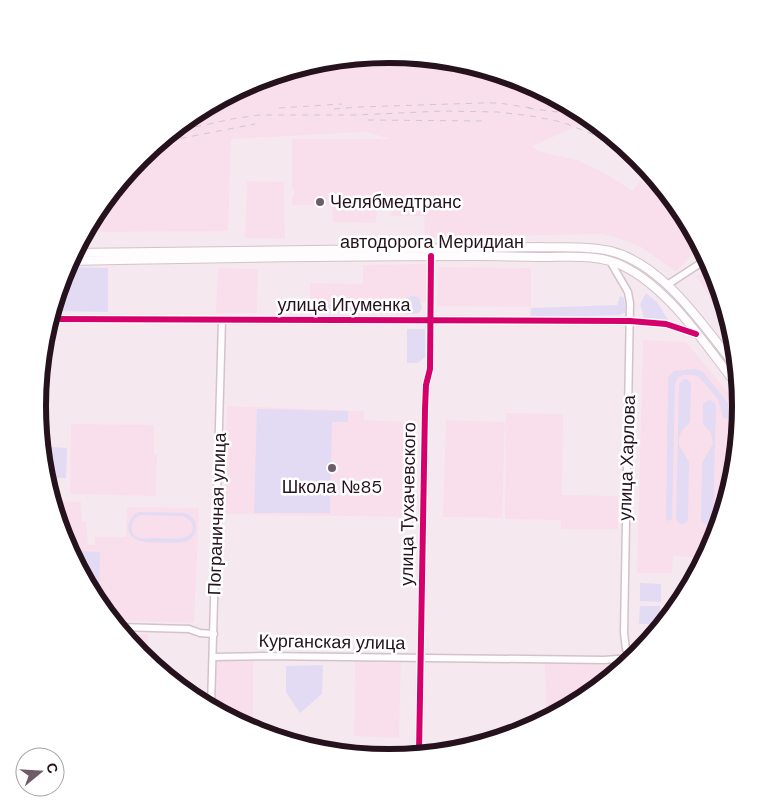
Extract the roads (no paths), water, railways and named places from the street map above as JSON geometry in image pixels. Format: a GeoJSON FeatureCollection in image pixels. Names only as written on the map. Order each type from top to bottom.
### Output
{"type":"FeatureCollection","features":[{"type":"Feature","properties":{"kind":"main road","name":"автодорога Меридиан"},"geometry":{"type":"LineString","coordinates":[[83,253],[588,248],[611,252],[640,264],[667,285],[686,304],[728,357]]}},
{"type":"Feature","properties":{"kind":"main road","name":"автодорога Меридиан"},"geometry":{"type":"LineString","coordinates":[[79,261],[431,256],[577,257],[610,261],[623,266],[641,277],[660,292],[678,311],[730,377]]}},
{"type":"Feature","properties":{"kind":"street","name":"улица Тухачевского"},"geometry":{"type":"LineString","coordinates":[[419,747],[426,385],[430,369],[431,256]]}},
{"type":"Feature","properties":{"kind":"street","name":"улица Харлова"},"geometry":{"type":"LineString","coordinates":[[610,261],[628,292],[630,304],[624,634],[627,652]]}},
{"type":"Feature","properties":{"kind":"street"},"geometry":{"type":"LineString","coordinates":[[667,285],[700,263]]}},
{"type":"Feature","properties":{"kind":"street","name":"улица Игуменка"},"geometry":{"type":"LineString","coordinates":[[58,319],[630,320],[666,324],[696,334]]}},
{"type":"Feature","properties":{"kind":"street","name":"Пограничная улица"},"geometry":{"type":"LineString","coordinates":[[211,699],[222,320]]}},
{"type":"Feature","properties":{"kind":"street"},"geometry":{"type":"LineString","coordinates":[[127,627],[189,629],[200,633],[214,634]]}},
{"type":"Feature","properties":{"kind":"street","name":"Курганская улица"},"geometry":{"type":"LineString","coordinates":[[213,657],[620,659]]}},
{"type":"Feature","properties":{"kind":"railway"},"geometry":{"type":"LineString","coordinates":[[334,109],[481,103],[499,103],[531,108]]}},
{"type":"Feature","properties":{"kind":"railway"},"geometry":{"type":"LineString","coordinates":[[279,108],[342,104]]}},
{"type":"Feature","properties":{"kind":"railway"},"geometry":{"type":"LineString","coordinates":[[528,108],[567,113]]}},
{"type":"Feature","properties":{"kind":"railway"},"geometry":{"type":"LineString","coordinates":[[188,129],[259,115],[355,115],[443,111],[498,112],[562,122],[603,138]]}},
{"type":"Feature","properties":{"kind":"railway"},"geometry":{"type":"LineString","coordinates":[[368,120],[485,121]]}},
{"type":"Feature","properties":{"kind":"railway"},"geometry":{"type":"LineString","coordinates":[[173,140],[255,124]]}},
{"type":"Feature","properties":{"kind":"place","name":"Челябмедтранс"},"geometry":{"type":"Point","coordinates":[320,202]}},
{"type":"Feature","properties":{"kind":"place","name":"Школа №85"},"geometry":{"type":"Point","coordinates":[332,468]}}]}
